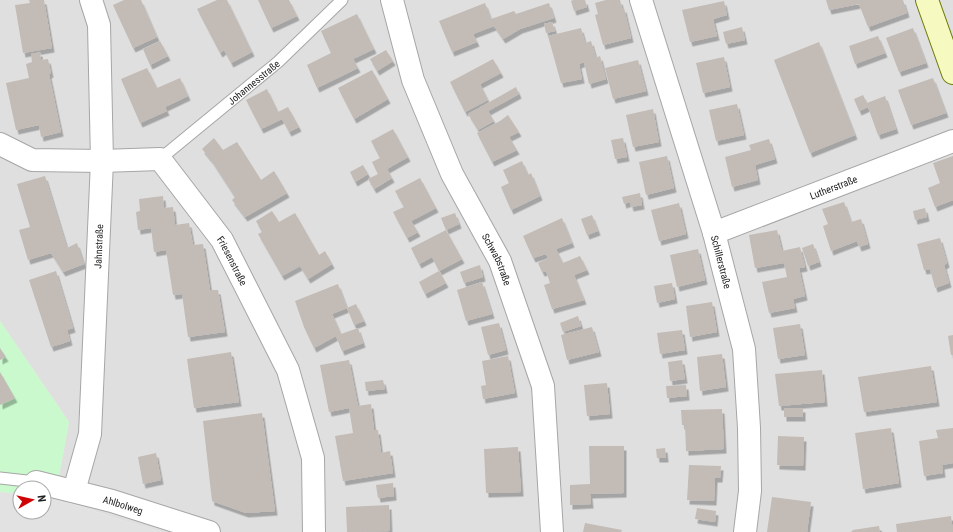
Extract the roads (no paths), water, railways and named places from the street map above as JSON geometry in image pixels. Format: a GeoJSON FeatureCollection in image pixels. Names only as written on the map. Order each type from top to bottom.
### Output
{"type":"FeatureCollection","features":[{"type":"Feature","properties":{"kind":"main road"},"geometry":{"type":"LineString","coordinates":[[926,0],[953,73]]}},
{"type":"Feature","properties":{"kind":"street","name":"Jahnstraße"},"geometry":{"type":"LineString","coordinates":[[74,491],[90,434],[102,161],[99,25],[91,0]]}},
{"type":"Feature","properties":{"kind":"street","name":"Schwabstraße"},"geometry":{"type":"LineString","coordinates":[[392,0],[413,80],[452,174],[500,261],[543,386],[552,532]]}},
{"type":"Feature","properties":{"kind":"street","name":"Schillerstraße"},"geometry":{"type":"LineString","coordinates":[[640,0],[714,233],[744,348],[749,428],[750,491],[745,532]]}},
{"type":"Feature","properties":{"kind":"street","name":"Lutherstraße"},"geometry":{"type":"LineString","coordinates":[[714,233],[953,141]]}},
{"type":"Feature","properties":{"kind":"street"},"geometry":{"type":"LineString","coordinates":[[0,144],[32,160],[102,161],[160,159]]}},
{"type":"Feature","properties":{"kind":"street","name":"Friesenstraße"},"geometry":{"type":"LineString","coordinates":[[160,159],[222,240],[288,370],[313,458],[314,532]]}},
{"type":"Feature","properties":{"kind":"street","name":"Ahlbolweg"},"geometry":{"type":"LineString","coordinates":[[52,486],[132,507],[209,532]]}},
{"type":"Feature","properties":{"kind":"lane","name":"Johannesstraße"},"geometry":{"type":"LineString","coordinates":[[160,159],[278,62],[342,0]]}},
{"type":"Feature","properties":{"kind":"lane"},"geometry":{"type":"LineString","coordinates":[[0,478],[18,480]]}}]}
